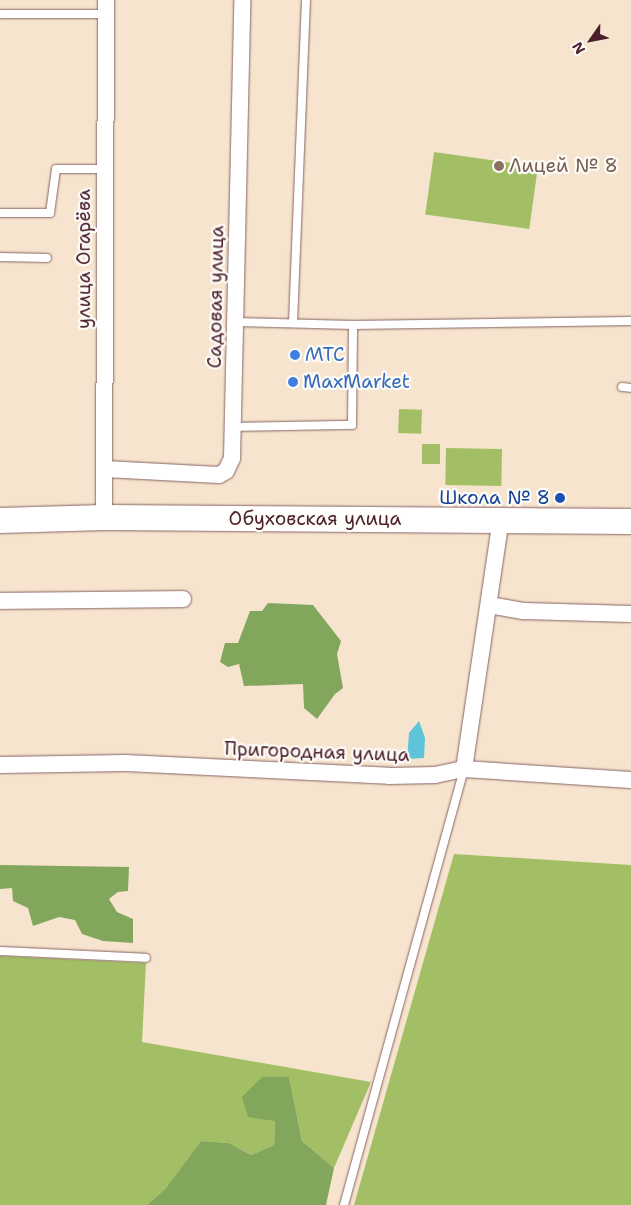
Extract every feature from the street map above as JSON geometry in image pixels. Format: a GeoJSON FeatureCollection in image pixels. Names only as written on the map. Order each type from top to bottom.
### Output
{"type":"FeatureCollection","features":[{"type":"Feature","properties":{"kind":"main road","name":"Обуховская улица"},"geometry":{"type":"LineString","coordinates":[[0,520],[104,517],[631,521]]}},
{"type":"Feature","properties":{"kind":"street","name":"Садовая улица"},"geometry":{"type":"LineString","coordinates":[[106,469],[219,475],[226,471],[232,458],[242,0]]}},
{"type":"Feature","properties":{"kind":"street","name":"улица Огарёва"},"geometry":{"type":"LineString","coordinates":[[104,517],[106,469],[103,169],[106,7]]}},
{"type":"Feature","properties":{"kind":"street"},"geometry":{"type":"LineString","coordinates":[[464,769],[501,519]]}},
{"type":"Feature","properties":{"kind":"street"},"geometry":{"type":"LineString","coordinates":[[0,601],[183,599]]}},
{"type":"Feature","properties":{"kind":"street"},"geometry":{"type":"LineString","coordinates":[[489,604],[524,611],[631,614]]}},
{"type":"Feature","properties":{"kind":"street","name":"Пригородная улица"},"geometry":{"type":"LineString","coordinates":[[0,765],[126,763],[389,776],[435,775],[464,769],[631,780]]}},
{"type":"Feature","properties":{"kind":"lane"},"geometry":{"type":"LineString","coordinates":[[292,323],[306,0]]}},
{"type":"Feature","properties":{"kind":"lane"},"geometry":{"type":"LineString","coordinates":[[1,14],[106,7]]}},
{"type":"Feature","properties":{"kind":"lane"},"geometry":{"type":"LineString","coordinates":[[0,213],[50,213],[56,169],[103,169]]}},
{"type":"Feature","properties":{"kind":"lane"},"geometry":{"type":"LineString","coordinates":[[0,257],[47,258]]}},
{"type":"Feature","properties":{"kind":"lane"},"geometry":{"type":"LineString","coordinates":[[236,322],[353,325],[631,321]]}},
{"type":"Feature","properties":{"kind":"lane"},"geometry":{"type":"LineString","coordinates":[[234,427],[352,425],[353,325]]}},
{"type":"Feature","properties":{"kind":"lane"},"geometry":{"type":"LineString","coordinates":[[622,388],[631,388]]}},
{"type":"Feature","properties":{"kind":"lane"},"geometry":{"type":"LineString","coordinates":[[344,1205],[464,769]]}},
{"type":"Feature","properties":{"kind":"lane"},"geometry":{"type":"LineString","coordinates":[[0,951],[146,958]]}},
{"type":"Feature","properties":{"kind":"green space"},"geometry":{"type":"Polygon","coordinates":[[[434,152],[538,167],[529,229],[425,214],[434,152]]]}},
{"type":"Feature","properties":{"kind":"green space"},"geometry":{"type":"Polygon","coordinates":[[[399,409],[422,410],[421,434],[398,433],[399,409]]]}},
{"type":"Feature","properties":{"kind":"green space"},"geometry":{"type":"Polygon","coordinates":[[[422,444],[440,444],[440,464],[422,464],[422,444]]]}},
{"type":"Feature","properties":{"kind":"green space"},"geometry":{"type":"Polygon","coordinates":[[[446,448],[502,449],[501,486],[445,485],[446,448]]]}},
{"type":"Feature","properties":{"kind":"green space"},"geometry":{"type":"Polygon","coordinates":[[[268,603],[313,605],[341,641],[337,654],[343,688],[335,694],[317,719],[304,708],[303,684],[244,686],[239,664],[228,667],[220,662],[225,643],[238,643],[250,611],[262,611],[268,603]]]}},
{"type":"Feature","properties":{"kind":"green space"},"geometry":{"type":"Polygon","coordinates":[[[454,854],[631,865],[631,1205],[354,1205],[454,854]]]}},
{"type":"Feature","properties":{"kind":"green space"},"geometry":{"type":"Polygon","coordinates":[[[0,865],[129,867],[128,891],[118,892],[109,899],[117,912],[133,919],[133,943],[103,941],[82,934],[75,920],[59,917],[33,926],[28,908],[13,901],[12,888],[0,889],[0,865]]]}},
{"type":"Feature","properties":{"kind":"green space"},"geometry":{"type":"Polygon","coordinates":[[[0,956],[146,963],[142,1042],[371,1082],[334,1168],[302,1141],[289,1077],[275,1121],[274,1145],[251,1155],[229,1143],[201,1141],[165,1189],[147,1205],[0,1205],[0,956]]]}},
{"type":"Feature","properties":{"kind":"green space"},"geometry":{"type":"Polygon","coordinates":[[[262,1077],[289,1077],[302,1141],[334,1168],[326,1205],[147,1205],[165,1189],[201,1141],[229,1143],[251,1155],[274,1145],[275,1121],[248,1117],[242,1097],[262,1077]]]}},
{"type":"Feature","properties":{"kind":"water"},"geometry":{"type":"Polygon","coordinates":[[[419,721],[425,738],[424,758],[407,759],[409,733],[419,721]]]}},
{"type":"Feature","properties":{"kind":"place","name":"Лицей № 8"},"geometry":{"type":"Point","coordinates":[499,166]}},
{"type":"Feature","properties":{"kind":"place","name":"МТС"},"geometry":{"type":"Point","coordinates":[295,355]}},
{"type":"Feature","properties":{"kind":"place","name":"MaxMarket"},"geometry":{"type":"Point","coordinates":[293,382]}},
{"type":"Feature","properties":{"kind":"place","name":"Школа № 8"},"geometry":{"type":"Point","coordinates":[560,498]}}]}
